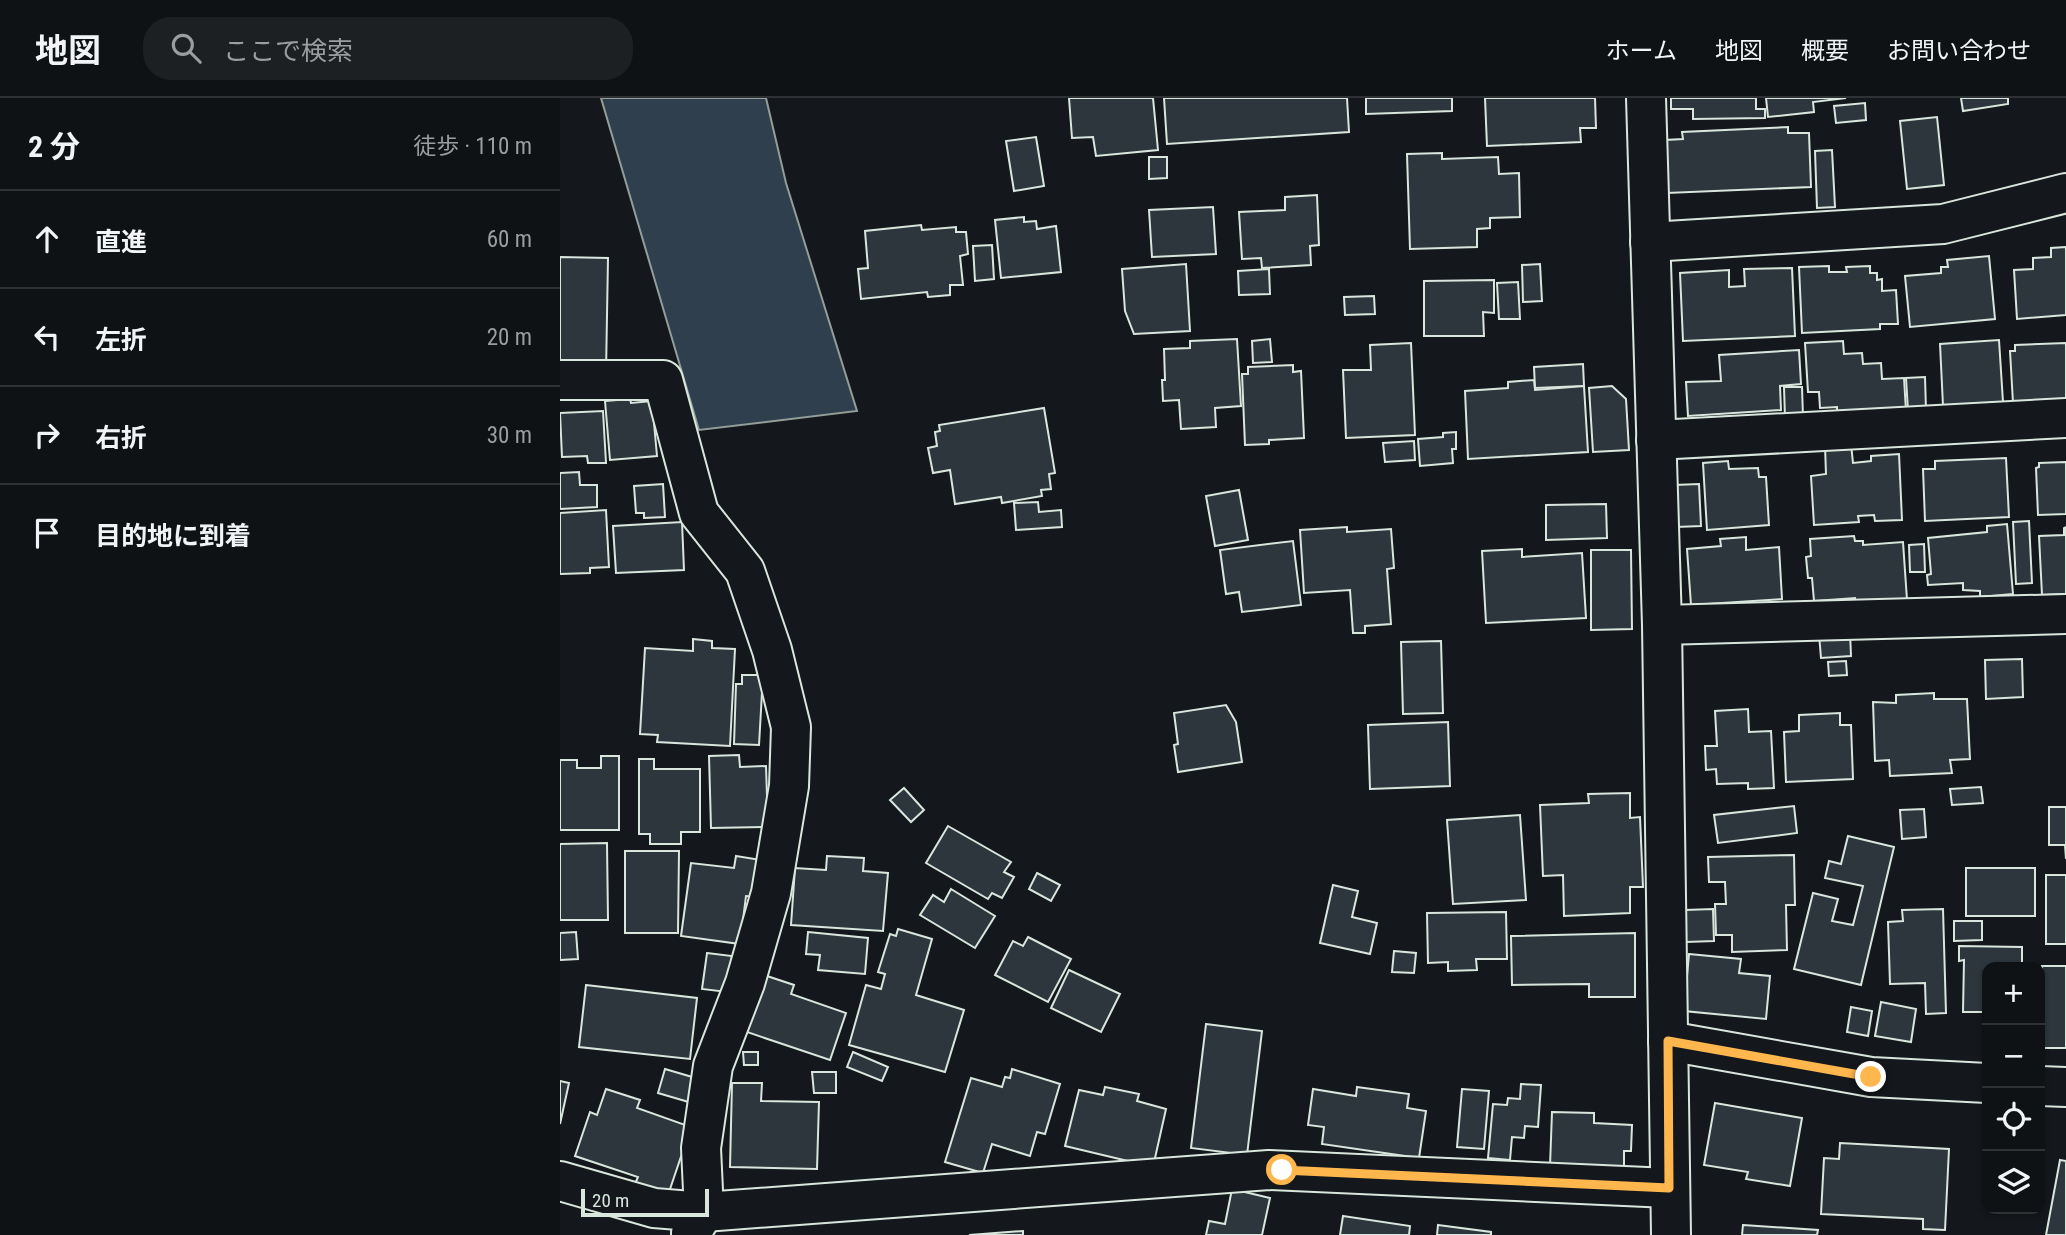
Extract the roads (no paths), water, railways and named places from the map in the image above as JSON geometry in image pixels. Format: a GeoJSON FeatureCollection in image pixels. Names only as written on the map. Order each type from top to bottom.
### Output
{"type":"FeatureCollection","features":[{"type":"Feature","properties":{"kind":"street"},"geometry":{"type":"LineString","coordinates":[[1646,98],[1662,625],[1671,1235]]}},
{"type":"Feature","properties":{"kind":"street"},"geometry":{"type":"LineString","coordinates":[[1650,242],[1943,224],[2066,193]]}},
{"type":"Feature","properties":{"kind":"street"},"geometry":{"type":"LineString","coordinates":[[560,380],[663,380],[699,513],[745,571],[772,650],[791,727],[789,786],[771,893],[746,983],[713,1066],[701,1148],[697,1224]]}},
{"type":"Feature","properties":{"kind":"street"},"geometry":{"type":"LineString","coordinates":[[1656,440],[2066,418]]}},
{"type":"Feature","properties":{"kind":"street"},"geometry":{"type":"LineString","coordinates":[[1662,625],[2066,614]]}},
{"type":"Feature","properties":{"kind":"street"},"geometry":{"type":"LineString","coordinates":[[1668,1041],[1871,1077],[1982,1083]]}},
{"type":"Feature","properties":{"kind":"street"},"geometry":{"type":"LineString","coordinates":[[2045,1086],[2066,1087]]}},
{"type":"Feature","properties":{"kind":"street"},"geometry":{"type":"LineString","coordinates":[[560,1181],[654,1208],[697,1224],[1269,1170],[1669,1188]]}},
{"type":"Feature","properties":{"kind":"water"},"geometry":{"type":"Polygon","coordinates":[[[601,98],[766,98],[786,183],[857,411],[699,430],[601,98]]]}}]}
